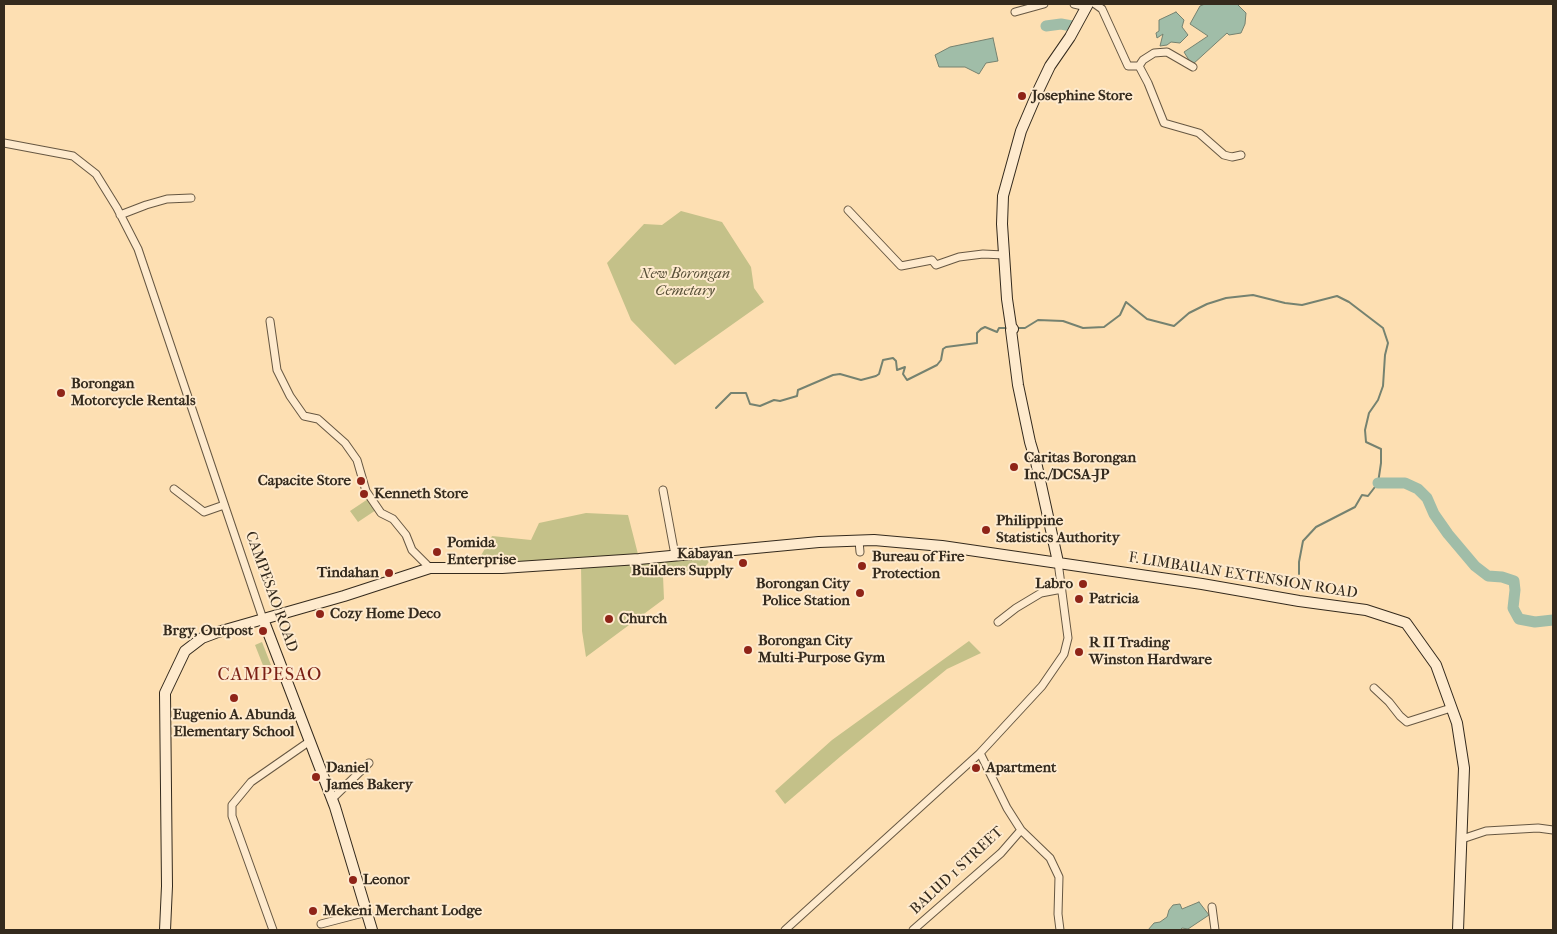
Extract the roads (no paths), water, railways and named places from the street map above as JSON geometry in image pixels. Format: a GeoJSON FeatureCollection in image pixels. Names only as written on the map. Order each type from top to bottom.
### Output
{"type":"FeatureCollection","features":[{"type":"Feature","properties":{"kind":"street"},"geometry":{"type":"LineString","coordinates":[[1015,12],[1044,4]]}},
{"type":"Feature","properties":{"kind":"street"},"geometry":{"type":"LineString","coordinates":[[1074,4],[1090,5],[1102,9],[1128,66],[1139,66]]}},
{"type":"Feature","properties":{"kind":"street"},"geometry":{"type":"LineString","coordinates":[[786,930],[980,754],[1042,686],[1064,654],[1068,638],[1058,562],[1018,385],[1004,254],[1003,190],[1021,131],[1050,66],[1090,5]]}},
{"type":"Feature","properties":{"kind":"street"},"geometry":{"type":"LineString","coordinates":[[1139,66],[1143,60],[1154,53],[1167,52],[1193,67]]}},
{"type":"Feature","properties":{"kind":"street"},"geometry":{"type":"LineString","coordinates":[[1139,66],[1164,123],[1199,133],[1224,155],[1232,157],[1241,155]]}},
{"type":"Feature","properties":{"kind":"street","name":"CAMPESAO ROAD"},"geometry":{"type":"LineString","coordinates":[[4,143],[74,156],[96,174],[138,249],[183,377],[263,618],[332,799],[372,930]]}},
{"type":"Feature","properties":{"kind":"street"},"geometry":{"type":"LineString","coordinates":[[120,215],[167,199],[191,198]]}},
{"type":"Feature","properties":{"kind":"street"},"geometry":{"type":"LineString","coordinates":[[848,210],[901,266],[932,260],[936,265],[958,257],[1004,254]]}},
{"type":"Feature","properties":{"kind":"street"},"geometry":{"type":"LineString","coordinates":[[270,321],[277,370],[290,396],[304,416],[318,419],[345,443],[357,460],[366,491],[381,513],[393,519],[406,535],[412,550],[430,568]]}},
{"type":"Feature","properties":{"kind":"street"},"geometry":{"type":"LineString","coordinates":[[174,489],[204,512],[224,505]]}},
{"type":"Feature","properties":{"kind":"street"},"geometry":{"type":"LineString","coordinates":[[663,490],[675,555]]}},
{"type":"Feature","properties":{"kind":"street"},"geometry":{"type":"LineString","coordinates":[[859,540],[860,552]]}},
{"type":"Feature","properties":{"kind":"street","name":"F. LIMBAUAN EXTENSION ROAD"},"geometry":{"type":"LineString","coordinates":[[165,930],[167,886],[165,693],[185,651],[202,638],[263,618],[344,596],[382,582],[430,568],[502,568],[859,540],[897,541],[1058,562],[1366,610],[1406,623],[1436,665],[1457,723],[1464,768],[1458,930]]}},
{"type":"Feature","properties":{"kind":"street"},"geometry":{"type":"LineString","coordinates":[[998,622],[1016,608],[1041,593],[1062,589]]}},
{"type":"Feature","properties":{"kind":"street"},"geometry":{"type":"LineString","coordinates":[[1374,688],[1407,722],[1451,708]]}},
{"type":"Feature","properties":{"kind":"street"},"geometry":{"type":"LineString","coordinates":[[273,930],[232,816],[232,805],[251,782],[310,741]]}},
{"type":"Feature","properties":{"kind":"street","name":"BALUD 1 STREET"},"geometry":{"type":"LineString","coordinates":[[913,930],[1001,853],[1021,830],[1007,808],[980,754]]}},
{"type":"Feature","properties":{"kind":"street"},"geometry":{"type":"LineString","coordinates":[[332,799],[369,764]]}},
{"type":"Feature","properties":{"kind":"street"},"geometry":{"type":"LineString","coordinates":[[1462,839],[1486,831],[1538,828],[1553,830]]}},
{"type":"Feature","properties":{"kind":"street"},"geometry":{"type":"LineString","coordinates":[[1021,830],[1050,858],[1059,877],[1058,914],[1060,930]]}},
{"type":"Feature","properties":{"kind":"street"},"geometry":{"type":"LineString","coordinates":[[1212,908],[1215,930]]}},
{"type":"Feature","properties":{"kind":"street"},"geometry":{"type":"LineString","coordinates":[[321,924],[366,912]]}},
{"type":"Feature","properties":{"kind":"waterway"},"geometry":{"type":"LineString","coordinates":[[1046,26],[1061,24],[1072,26]]}},
{"type":"Feature","properties":{"kind":"waterway"},"geometry":{"type":"LineString","coordinates":[[1017,328],[1025,328],[1038,320],[1063,321],[1083,328],[1104,327],[1120,315],[1126,302],[1147,319],[1174,326],[1189,313],[1207,304],[1226,298],[1253,295],[1302,305],[1337,296],[1349,302],[1383,328],[1388,343],[1385,355],[1383,386],[1378,400],[1369,413],[1365,430],[1366,442],[1381,449],[1378,483],[1368,496],[1362,495],[1355,507],[1316,527],[1303,541],[1299,574]]}},
{"type":"Feature","properties":{"kind":"waterway"},"geometry":{"type":"LineString","coordinates":[[716,408],[731,393],[746,393],[750,404],[760,406],[774,400],[780,401],[797,396],[798,390],[833,375],[840,374],[861,380],[876,376],[879,374],[883,360],[893,358],[896,361],[897,370],[905,367],[903,374],[907,380],[937,365],[941,360],[943,349],[946,347],[977,343],[977,333],[985,327],[997,332],[999,328],[1008,328]]}},
{"type":"Feature","properties":{"kind":"waterway"},"geometry":{"type":"LineString","coordinates":[[1378,483],[1405,483],[1418,489],[1427,498],[1434,514],[1448,534],[1475,566],[1488,576],[1502,577],[1514,581],[1513,608],[1519,619],[1535,622],[1553,620]]}},
{"type":"Feature","properties":{"kind":"place","name":"Josephine Store"},"geometry":{"type":"Point","coordinates":[1022,96]}},
{"type":"Feature","properties":{"kind":"place","name":"Borongan Motorcycle Rentals"},"geometry":{"type":"Point","coordinates":[61,393]}},
{"type":"Feature","properties":{"kind":"place","name":"Caritas Borongan Inc./DCSA-JP"},"geometry":{"type":"Point","coordinates":[1014,467]}},
{"type":"Feature","properties":{"kind":"place","name":"Capacite Store"},"geometry":{"type":"Point","coordinates":[361,481]}},
{"type":"Feature","properties":{"kind":"place","name":"Kenneth Store"},"geometry":{"type":"Point","coordinates":[364,494]}},
{"type":"Feature","properties":{"kind":"place","name":"Philippine Statistics Authority"},"geometry":{"type":"Point","coordinates":[986,530]}},
{"type":"Feature","properties":{"kind":"place","name":"Pomida Enterprise"},"geometry":{"type":"Point","coordinates":[437,552]}},
{"type":"Feature","properties":{"kind":"place","name":"Kabayan Builders Supply"},"geometry":{"type":"Point","coordinates":[743,563]}},
{"type":"Feature","properties":{"kind":"place","name":"Bureau of Fire Protection"},"geometry":{"type":"Point","coordinates":[862,566]}},
{"type":"Feature","properties":{"kind":"place","name":"Tindahan"},"geometry":{"type":"Point","coordinates":[389,573]}},
{"type":"Feature","properties":{"kind":"place","name":"Labro"},"geometry":{"type":"Point","coordinates":[1083,584]}},
{"type":"Feature","properties":{"kind":"place","name":"Borongan City Police Station"},"geometry":{"type":"Point","coordinates":[860,593]}},
{"type":"Feature","properties":{"kind":"place","name":"Patricia"},"geometry":{"type":"Point","coordinates":[1079,599]}},
{"type":"Feature","properties":{"kind":"place","name":"Cozy Home Deco"},"geometry":{"type":"Point","coordinates":[320,614]}},
{"type":"Feature","properties":{"kind":"place","name":"Church"},"geometry":{"type":"Point","coordinates":[609,619]}},
{"type":"Feature","properties":{"kind":"place","name":"Brgy, Outpost"},"geometry":{"type":"Point","coordinates":[263,631]}},
{"type":"Feature","properties":{"kind":"place","name":"Borongan City Multi-Purpose Gym"},"geometry":{"type":"Point","coordinates":[748,650]}},
{"type":"Feature","properties":{"kind":"place","name":"R II Trading Winston Hardware"},"geometry":{"type":"Point","coordinates":[1079,652]}},
{"type":"Feature","properties":{"kind":"place","name":"Eugenio A. Abunda Elementary School"},"geometry":{"type":"Point","coordinates":[234,698]}},
{"type":"Feature","properties":{"kind":"place","name":"Apartment"},"geometry":{"type":"Point","coordinates":[976,768]}},
{"type":"Feature","properties":{"kind":"place","name":"Daniel James Bakery"},"geometry":{"type":"Point","coordinates":[316,777]}},
{"type":"Feature","properties":{"kind":"place","name":"Leonor"},"geometry":{"type":"Point","coordinates":[353,880]}},
{"type":"Feature","properties":{"kind":"place","name":"Mekeni Merchant Lodge"},"geometry":{"type":"Point","coordinates":[313,911]}},
{"type":"Feature","properties":{"kind":"district","name":"CAMPESAO"},"geometry":{"type":"Point","coordinates":[270,676]}},
{"type":"Feature","properties":{"kind":"park label","name":"New Borongan Cemetary"},"geometry":{"type":"Point","coordinates":[685,282]}}]}
